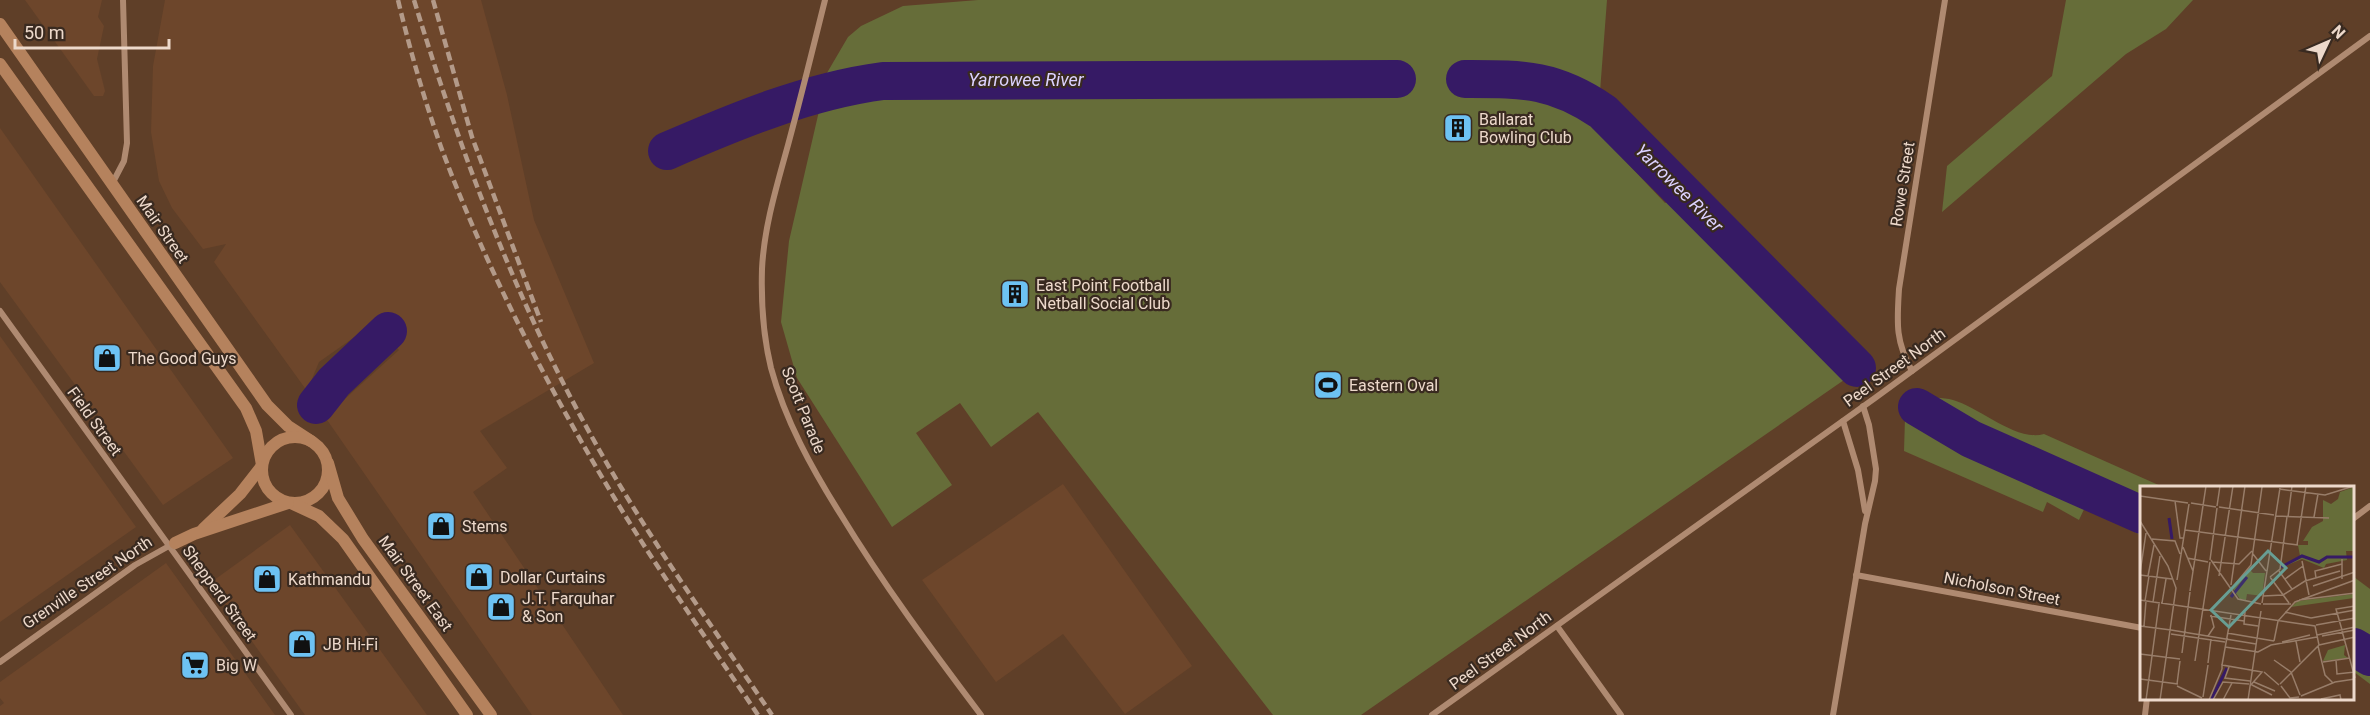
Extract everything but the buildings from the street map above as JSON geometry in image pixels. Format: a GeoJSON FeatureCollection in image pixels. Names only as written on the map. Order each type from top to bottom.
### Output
{"type":"FeatureCollection","features":[{"type":"Feature","properties":{"kind":"main road","name":"Mair Street"},"geometry":{"type":"LineString","coordinates":[[0,24],[267,405],[288,426],[311,441]]}},
{"type":"Feature","properties":{"kind":"main road"},"geometry":{"type":"LineString","coordinates":[[0,64],[246,408],[256,431],[265,486],[279,499],[290,503],[302,503],[320,493],[325,484],[328,463],[325,454],[311,441],[296,436],[280,440],[268,450],[262,466]]}},
{"type":"Feature","properties":{"kind":"main road","name":"Mair Street East"},"geometry":{"type":"LineString","coordinates":[[328,463],[338,498],[363,540],[492,715]]}},
{"type":"Feature","properties":{"kind":"main road","name":"Grenville Street North"},"geometry":{"type":"LineString","coordinates":[[194,534],[240,494],[262,466]]}},
{"type":"Feature","properties":{"kind":"main road","name":"Grenville Street North"},"geometry":{"type":"LineString","coordinates":[[172,545],[194,534],[290,503]]}},
{"type":"Feature","properties":{"kind":"main road","name":"Mair Street East"},"geometry":{"type":"LineString","coordinates":[[290,503],[319,516],[344,539],[466,715]]}},
{"type":"Feature","properties":{"kind":"street"},"geometry":{"type":"LineString","coordinates":[[111,185],[124,161],[127,142],[123,0]]}},
{"type":"Feature","properties":{"kind":"street","name":"Scott Parade"},"geometry":{"type":"LineString","coordinates":[[825,0],[768,225],[762,268],[763,320],[772,370],[797,435],[833,502],[895,598],[981,715]]}},
{"type":"Feature","properties":{"kind":"street","name":"Rowe Street"},"geometry":{"type":"LineString","coordinates":[[1912,371],[1903,354],[1898,337],[1899,289],[1945,0]]}},
{"type":"Feature","properties":{"kind":"street","name":"Peel Street North"},"geometry":{"type":"LineString","coordinates":[[1432,715],[1899,381],[2370,36]]}},
{"type":"Feature","properties":{"kind":"street","name":"Field Street"},"geometry":{"type":"LineString","coordinates":[[0,311],[172,545]]}},
{"type":"Feature","properties":{"kind":"street"},"geometry":{"type":"LineString","coordinates":[[1833,715],[1864,524],[1876,476],[1869,425],[1863,406]]}},
{"type":"Feature","properties":{"kind":"street"},"geometry":{"type":"LineString","coordinates":[[1843,421],[1862,486],[1864,524]]}},
{"type":"Feature","properties":{"kind":"street"},"geometry":{"type":"LineString","coordinates":[[2355,517],[2370,506]]}},
{"type":"Feature","properties":{"kind":"street","name":"Grenville Street North"},"geometry":{"type":"LineString","coordinates":[[0,662],[135,565],[172,545]]}},
{"type":"Feature","properties":{"kind":"street","name":"Shepperd Street"},"geometry":{"type":"LineString","coordinates":[[172,545],[291,715]]}},
{"type":"Feature","properties":{"kind":"street","name":"Nicholson Street"},"geometry":{"type":"LineString","coordinates":[[1856,575],[2140,628]]}},
{"type":"Feature","properties":{"kind":"street"},"geometry":{"type":"LineString","coordinates":[[1557,626],[1621,715]]}},
{"type":"Feature","properties":{"kind":"street"},"geometry":{"type":"LineString","coordinates":[[2145,715],[2147,700]]}},
{"type":"Feature","properties":{"kind":"shaded area"},"geometry":{"type":"Polygon","coordinates":[[[25,0],[102,0],[98,17],[104,26],[97,59],[105,91],[103,96],[94,96],[25,0]]]}},
{"type":"Feature","properties":{"kind":"shaded area"},"geometry":{"type":"Polygon","coordinates":[[[165,0],[481,0],[507,95],[534,220],[594,363],[480,431],[507,468],[473,492],[623,715],[532,715],[325,417],[399,350],[373,324],[319,362],[307,391],[214,262],[226,244],[203,249],[172,208],[159,181],[151,132],[153,66],[165,0]]]}},
{"type":"Feature","properties":{"kind":"shaded area","name":"The Good Guys"},"geometry":{"type":"Polygon","coordinates":[[[0,128],[233,458],[163,505],[0,282],[0,128]]]}},
{"type":"Feature","properties":{"kind":"shaded area"},"geometry":{"type":"Polygon","coordinates":[[[0,336],[136,527],[0,622],[0,336]]]}},
{"type":"Feature","properties":{"kind":"shaded area"},"geometry":{"type":"Polygon","coordinates":[[[1063,484],[1192,666],[1125,714],[1063,634],[996,682],[922,580],[1063,484]]]}},
{"type":"Feature","properties":{"kind":"shaded area"},"geometry":{"type":"Polygon","coordinates":[[[290,525],[427,715],[305,715],[210,583],[290,525]]]}},
{"type":"Feature","properties":{"kind":"shaded area"},"geometry":{"type":"Polygon","coordinates":[[[166,563],[275,715],[0,715],[0,706],[4,703],[0,698],[0,682],[166,563]]]}},
{"type":"Feature","properties":{"kind":"green space"},"geometry":{"type":"Polygon","coordinates":[[[978,0],[1607,0],[1597,131],[1665,203],[1669,201],[1844,380],[1361,715],[1273,715],[1038,412],[991,447],[960,403],[916,433],[952,485],[892,527],[797,378],[781,322],[789,241],[819,111],[824,78],[848,37],[861,26],[903,6],[978,0]]]}},
{"type":"Feature","properties":{"kind":"green space"},"geometry":{"type":"Polygon","coordinates":[[[2066,0],[2193,0],[2166,29],[2126,54],[1942,212],[1947,166],[2052,76],[2066,0]]]}},
{"type":"Feature","properties":{"kind":"green space"},"geometry":{"type":"Polygon","coordinates":[[[1919,397],[1953,400],[2010,429],[2033,435],[2044,434],[2161,486],[2140,486],[2140,535],[2086,505],[2079,520],[2047,502],[2043,512],[1904,451],[1905,418],[1919,397]]]}},
{"type":"Feature","properties":{"kind":"green space"},"geometry":{"type":"Polygon","coordinates":[[[2355,578],[2370,589],[2370,684],[2355,673],[2355,578]]]}},
{"type":"Feature","properties":{"kind":"waterway","name":"Yarrowee River"},"geometry":{"type":"LineString","coordinates":[[667,151],[746,118],[800,100],[883,81],[1397,79]]}},
{"type":"Feature","properties":{"kind":"waterway","name":"Yarrowee River"},"geometry":{"type":"LineString","coordinates":[[1465,79],[1504,79],[1537,83],[1569,92],[1603,112],[1857,368]]}},
{"type":"Feature","properties":{"kind":"waterway","name":"Yarrowee River"},"geometry":{"type":"LineString","coordinates":[[316,405],[334,382],[388,331]]}},
{"type":"Feature","properties":{"kind":"waterway","name":"Yarrowee River"},"geometry":{"type":"LineString","coordinates":[[1917,407],[1971,439],[2140,514]]}},
{"type":"Feature","properties":{"kind":"waterway","name":"Yarrowee River"},"geometry":{"type":"LineString","coordinates":[[2355,648],[2370,657]]}},
{"type":"Feature","properties":{"kind":"railway"},"geometry":{"type":"LineString","coordinates":[[398,0],[441,147],[478,239],[521,330],[568,419],[618,504],[758,715]]}},
{"type":"Feature","properties":{"kind":"railway"},"geometry":{"type":"LineString","coordinates":[[414,0],[452,117],[495,232],[518,288],[571,399],[641,520],[772,715]]}},
{"type":"Feature","properties":{"kind":"railway"},"geometry":{"type":"LineString","coordinates":[[433,0],[472,137],[541,322]]}},
{"type":"Feature","properties":{"kind":"place","name":"Ballarat Bowling Club"},"geometry":{"type":"Point","coordinates":[1458,128]}},
{"type":"Feature","properties":{"kind":"place","name":"East Point Football Netball Social Club"},"geometry":{"type":"Point","coordinates":[1015,294]}},
{"type":"Feature","properties":{"kind":"place","name":"The Good Guys"},"geometry":{"type":"Point","coordinates":[107,358]}},
{"type":"Feature","properties":{"kind":"place","name":"Eastern Oval"},"geometry":{"type":"Point","coordinates":[1328,385]}},
{"type":"Feature","properties":{"kind":"place","name":"Stems"},"geometry":{"type":"Point","coordinates":[441,526]}},
{"type":"Feature","properties":{"kind":"place","name":"Dollar Curtains"},"geometry":{"type":"Point","coordinates":[479,577]}},
{"type":"Feature","properties":{"kind":"place","name":"Kathmandu"},"geometry":{"type":"Point","coordinates":[267,579]}},
{"type":"Feature","properties":{"kind":"place","name":"J.T. Farquhar & Son"},"geometry":{"type":"Point","coordinates":[501,607]}},
{"type":"Feature","properties":{"kind":"place","name":"JB Hi-Fi"},"geometry":{"type":"Point","coordinates":[302,644]}},
{"type":"Feature","properties":{"kind":"place","name":"Big W"},"geometry":{"type":"Point","coordinates":[195,665]}}]}
